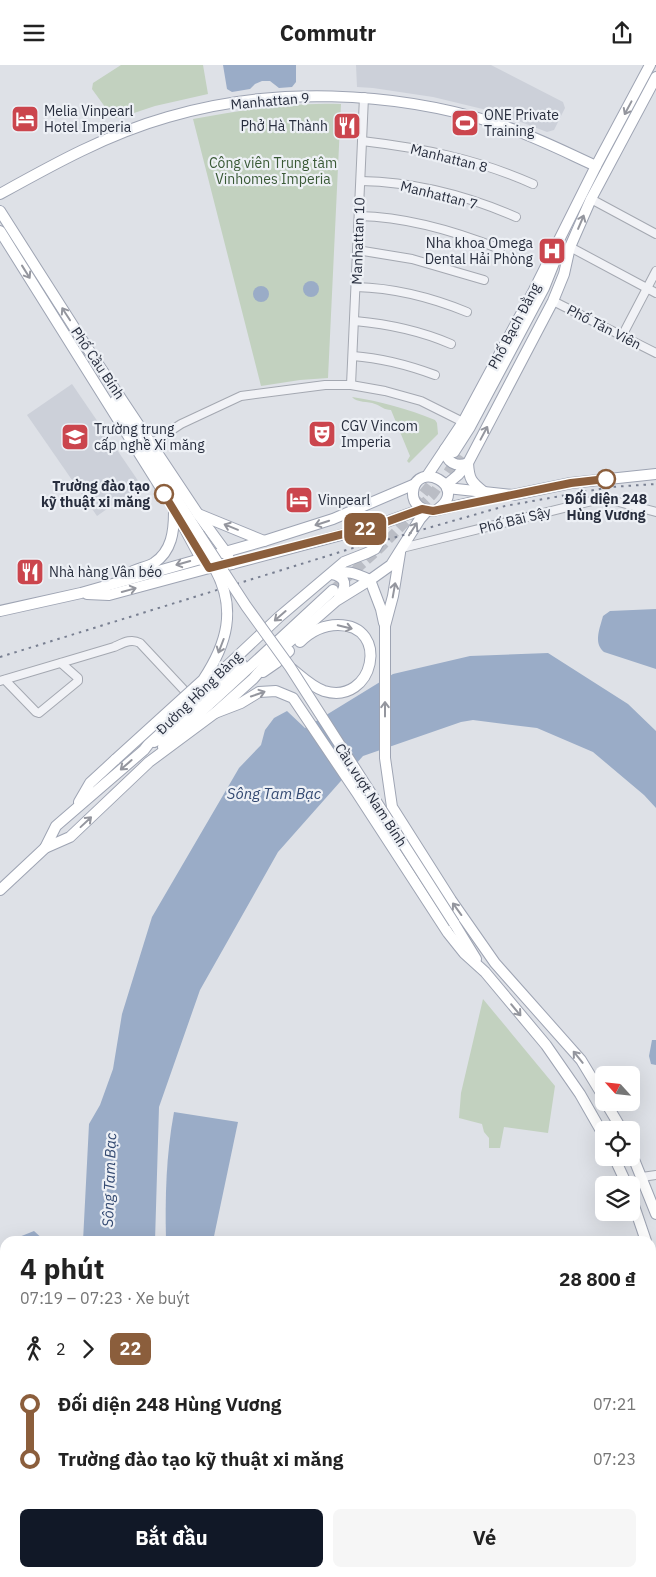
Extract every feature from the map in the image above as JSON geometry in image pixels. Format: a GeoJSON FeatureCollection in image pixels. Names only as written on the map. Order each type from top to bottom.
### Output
{"type":"FeatureCollection","features":[{"type":"Feature","properties":{"kind":"main road","name":"Phố Bạch Đằng"},"geometry":{"type":"LineString","coordinates":[[427,476],[453,452],[463,422],[534,290],[596,166],[650,65]]}},
{"type":"Feature","properties":{"kind":"main road","name":"Phố Bạch Đằng"},"geometry":{"type":"LineString","coordinates":[[446,487],[468,463],[553,301],[564,274],[570,247],[591,199],[655,83]]}},
{"type":"Feature","properties":{"kind":"main road","name":"Manhattan 9"},"geometry":{"type":"LineString","coordinates":[[0,194],[61,160],[111,137],[168,117],[260,100],[306,97],[364,97],[412,103],[470,116],[520,132],[596,166]]}},
{"type":"Feature","properties":{"kind":"main road","name":"Phố Cầu Bính"},"geometry":{"type":"LineString","coordinates":[[0,211],[86,346],[232,564]]}},
{"type":"Feature","properties":{"kind":"main road"},"geometry":{"type":"LineString","coordinates":[[485,493],[474,485],[469,477],[468,463],[461,466],[454,465],[446,456],[453,452],[470,427],[544,288],[559,252],[565,229]]}},
{"type":"Feature","properties":{"kind":"main road","name":"Phố Cầu Bính"},"geometry":{"type":"LineString","coordinates":[[0,231],[80,357],[174,509],[201,558],[209,568]]}},
{"type":"Feature","properties":{"kind":"main road"},"geometry":{"type":"LineString","coordinates":[[453,452],[559,272],[570,247]]}},
{"type":"Feature","properties":{"kind":"main road","name":"Cầu vượt Nam Bính"},"geometry":{"type":"LineString","coordinates":[[86,346],[100,376],[199,533],[246,606],[290,667],[485,973]]}},
{"type":"Feature","properties":{"kind":"main road","name":"Cầu vượt Nam Bính"},"geometry":{"type":"LineString","coordinates":[[80,357],[100,376]]}},
{"type":"Feature","properties":{"kind":"main road"},"geometry":{"type":"LineString","coordinates":[[81,593],[109,595],[375,526],[424,510],[438,509],[571,483],[656,474]]}},
{"type":"Feature","properties":{"kind":"main road"},"geometry":{"type":"LineString","coordinates":[[0,611],[81,593],[264,541],[333,519],[415,484],[427,476],[437,477],[446,487],[505,495]]}},
{"type":"Feature","properties":{"kind":"main road"},"geometry":{"type":"LineString","coordinates":[[415,484],[413,498],[424,510]]}},
{"type":"Feature","properties":{"kind":"main road"},"geometry":{"type":"LineString","coordinates":[[438,509],[445,502],[446,487]]}},
{"type":"Feature","properties":{"kind":"main road"},"geometry":{"type":"LineString","coordinates":[[115,583],[132,572],[154,563],[162,556],[174,535],[174,509]]}},
{"type":"Feature","properties":{"kind":"main road","name":"Đường Hồng Bàng"},"geometry":{"type":"LineString","coordinates":[[0,890],[45,848],[70,837],[149,762],[215,713],[253,679],[271,658],[336,601],[391,565],[424,510]]}},
{"type":"Feature","properties":{"kind":"main road"},"geometry":{"type":"LineString","coordinates":[[198,514],[264,541]]}},
{"type":"Feature","properties":{"kind":"main road","name":"Đường Hồng Bàng"},"geometry":{"type":"LineString","coordinates":[[45,848],[56,826],[144,750],[159,730],[279,617],[344,562],[375,549],[379,543],[375,526]]}},
{"type":"Feature","properties":{"kind":"main road"},"geometry":{"type":"LineString","coordinates":[[74,809],[90,783],[203,680],[221,648],[226,632],[227,605],[223,583],[199,533]]}},
{"type":"Feature","properties":{"kind":"main road"},"geometry":{"type":"LineString","coordinates":[[264,541],[267,555]]}},
{"type":"Feature","properties":{"kind":"main road"},"geometry":{"type":"LineString","coordinates":[[385,626],[393,596],[401,550]]}},
{"type":"Feature","properties":{"kind":"main road"},"geometry":{"type":"LineString","coordinates":[[331,574],[345,571],[370,580],[381,609],[385,626],[385,758],[392,807]]}},
{"type":"Feature","properties":{"kind":"main road"},"geometry":{"type":"LineString","coordinates":[[331,574],[342,577],[345,585],[344,591],[336,601]]}},
{"type":"Feature","properties":{"kind":"main road"},"geometry":{"type":"LineString","coordinates":[[144,750],[164,736],[330,587],[149,762]]}},
{"type":"Feature","properties":{"kind":"main road","name":"Cầu vượt Nam Bính"},"geometry":{"type":"LineString","coordinates":[[253,679],[276,663],[307,635],[316,630],[334,625],[343,625],[364,635],[370,645],[370,666],[367,675],[357,685],[341,692],[322,691],[290,667]]}},
{"type":"Feature","properties":{"kind":"main road"},"geometry":{"type":"LineString","coordinates":[[215,713],[241,703],[259,692],[283,693],[292,698],[300,707],[448,933],[464,953],[485,973],[546,1045],[574,1086],[595,1122]]}},
{"type":"Feature","properties":{"kind":"main road"},"geometry":{"type":"LineString","coordinates":[[374,819],[374,806],[377,802],[385,802],[392,807],[451,901],[495,963],[565,1041],[595,1083]]}},
{"type":"Feature","properties":{"kind":"main road","name":"Cầu vượt Nam Bính"},"geometry":{"type":"LineString","coordinates":[[454,923],[481,953],[495,963]]}},
{"type":"Feature","properties":{"kind":"main road"},"geometry":{"type":"LineString","coordinates":[[574,1086],[590,1075]]}},
{"type":"Feature","properties":{"kind":"main road"},"geometry":{"type":"LineString","coordinates":[[637,1166],[656,1214]]}},
{"type":"Feature","properties":{"kind":"main road"},"geometry":{"type":"LineString","coordinates":[[639,1221],[644,1236]]}},
{"type":"Feature","properties":{"kind":"street"},"geometry":{"type":"LineString","coordinates":[[643,79],[655,83]]}},
{"type":"Feature","properties":{"kind":"street","name":"Manhattan 10"},"geometry":{"type":"LineString","coordinates":[[351,385],[364,97]]}},
{"type":"Feature","properties":{"kind":"street","name":"Manhattan 8"},"geometry":{"type":"LineString","coordinates":[[362,141],[423,149],[456,157],[533,184]]}},
{"type":"Feature","properties":{"kind":"street","name":"Manhattan 7"},"geometry":{"type":"LineString","coordinates":[[361,181],[398,184],[451,195],[516,217]]}},
{"type":"Feature","properties":{"kind":"street"},"geometry":{"type":"LineString","coordinates":[[591,199],[656,234]]}},
{"type":"Feature","properties":{"kind":"street"},"geometry":{"type":"LineString","coordinates":[[359,216],[399,220],[427,226],[471,238],[500,249]]}},
{"type":"Feature","properties":{"kind":"street"},"geometry":{"type":"LineString","coordinates":[[570,247],[656,293]]}},
{"type":"Feature","properties":{"kind":"street"},"geometry":{"type":"LineString","coordinates":[[357,250],[412,259],[484,280]]}},
{"type":"Feature","properties":{"kind":"street"},"geometry":{"type":"LineString","coordinates":[[622,336],[656,271]]}},
{"type":"Feature","properties":{"kind":"street"},"geometry":{"type":"LineString","coordinates":[[356,287],[372,287],[412,295],[447,304],[467,312]]}},
{"type":"Feature","properties":{"kind":"street","name":"Phố Tản Viên"},"geometry":{"type":"LineString","coordinates":[[553,301],[656,353]]}},
{"type":"Feature","properties":{"kind":"street"},"geometry":{"type":"LineString","coordinates":[[355,321],[398,328],[437,338],[451,344]]}},
{"type":"Feature","properties":{"kind":"street"},"geometry":{"type":"LineString","coordinates":[[353,355],[371,357],[435,375]]}},
{"type":"Feature","properties":{"kind":"street"},"geometry":{"type":"LineString","coordinates":[[158,439],[181,424],[241,396],[325,385],[351,385],[385,391],[421,401],[463,422]]}},
{"type":"Feature","properties":{"kind":"street","name":"Phố Bãi Sậy"},"geometry":{"type":"LineString","coordinates":[[401,550],[604,498],[656,512]]}},
{"type":"Feature","properties":{"kind":"street"},"geometry":{"type":"LineString","coordinates":[[61,663],[78,678],[78,681],[39,713],[3,680],[129,641],[136,641],[183,689]]}},
{"type":"Feature","properties":{"kind":"street"},"geometry":{"type":"LineString","coordinates":[[642,1177],[656,1175]]}},
{"type":"Feature","properties":{"kind":"shaded area"},"geometry":{"type":"Polygon","coordinates":[[[356,65],[491,65],[563,102],[565,108],[554,130],[547,132],[495,112],[433,97],[357,87],[356,65]]]}},
{"type":"Feature","properties":{"kind":"shaded area","name":"Trường trung cấp nghề Xi măng"},"geometry":{"type":"Polygon","coordinates":[[[72,384],[141,485],[97,516],[27,415],[72,384]]]}},
{"type":"Feature","properties":{"kind":"green space"},"geometry":{"type":"Polygon","coordinates":[[[121,65],[203,65],[208,94],[113,118],[92,89],[93,83],[121,65]]]}},
{"type":"Feature","properties":{"kind":"green space","name":"Công viên Trung tâm Vinhomes Imperia"},"geometry":{"type":"Polygon","coordinates":[[[341,104],[328,378],[261,386],[193,119],[285,105],[341,104]]]}},
{"type":"Feature","properties":{"kind":"green space"},"geometry":{"type":"Polygon","coordinates":[[[352,397],[394,406],[435,420],[438,434],[409,463],[407,461],[410,456],[391,410],[352,397]]]}},
{"type":"Feature","properties":{"kind":"green space"},"geometry":{"type":"Polygon","coordinates":[[[483,999],[555,1086],[548,1133],[504,1127],[500,1148],[489,1148],[489,1138],[484,1132],[482,1124],[459,1118],[461,1093],[483,999]]]}},
{"type":"Feature","properties":{"kind":"water"},"geometry":{"type":"Polygon","coordinates":[[[223,65],[296,65],[296,82],[292,87],[279,88],[270,81],[262,81],[250,89],[232,92],[227,89],[223,65]]]}},
{"type":"Feature","properties":{"kind":"water"},"geometry":{"type":"Polygon","coordinates":[[[308,281],[314,281],[319,286],[317,295],[308,297],[303,292],[303,286],[308,281]]]}},
{"type":"Feature","properties":{"kind":"water"},"geometry":{"type":"Polygon","coordinates":[[[258,286],[264,286],[269,291],[267,300],[258,302],[253,297],[253,291],[258,286]]]}},
{"type":"Feature","properties":{"kind":"water"},"geometry":{"type":"Polygon","coordinates":[[[656,609],[656,669],[604,652],[598,640],[603,616],[610,611],[656,609]]]}},
{"type":"Feature","properties":{"kind":"water","name":"Sông Tam Bạc"},"geometry":{"type":"Polygon","coordinates":[[[548,653],[628,704],[656,731],[656,808],[644,795],[593,752],[537,728],[473,720],[461,722],[363,756],[278,852],[200,990],[159,1107],[155,1236],[83,1236],[89,1124],[100,1105],[113,1069],[122,1014],[152,917],[239,768],[261,745],[265,730],[274,718],[287,711],[305,728],[393,674],[470,656],[548,653]]]}},
{"type":"Feature","properties":{"kind":"water"},"geometry":{"type":"Polygon","coordinates":[[[652,1040],[656,1040],[656,1065],[651,1064],[649,1056],[652,1040]]]}},
{"type":"Feature","properties":{"kind":"water"},"geometry":{"type":"Polygon","coordinates":[[[174,1112],[238,1122],[214,1236],[166,1236],[169,1144],[174,1112]]]}},
{"type":"Feature","properties":{"kind":"water"},"geometry":{"type":"Polygon","coordinates":[[[34,1231],[40,1236],[22,1236],[34,1231]]]}},
{"type":"Feature","properties":{"kind":"tunnel"},"geometry":{"type":"LineString","coordinates":[[333,590],[380,548],[433,494],[460,455]]}},
{"type":"Feature","properties":{"kind":"tunnel"},"geometry":{"type":"LineString","coordinates":[[414,505],[436,478]]}},
{"type":"Feature","properties":{"kind":"railway"},"geometry":{"type":"LineString","coordinates":[[0,657],[366,544],[505,506],[611,487],[656,484]]}},
{"type":"Feature","properties":{"kind":"bus line","name":"22"},"geometry":{"type":"LineString","coordinates":[[164,494],[200,557],[209,568],[232,564],[375,526],[422,509],[433,511],[488,498],[571,483],[606,479]]}},
{"type":"Feature","properties":{"kind":"place","name":"Melia Vinpearl Hotel Imperia"},"geometry":{"type":"Point","coordinates":[25,119]}},
{"type":"Feature","properties":{"kind":"place","name":"ONE Private Training"},"geometry":{"type":"Point","coordinates":[465,123]}},
{"type":"Feature","properties":{"kind":"place","name":"Phở Hà Thành"},"geometry":{"type":"Point","coordinates":[347,126]}},
{"type":"Feature","properties":{"kind":"place","name":"Nha khoa Omega Dental Hải Phòng"},"geometry":{"type":"Point","coordinates":[552,251]}},
{"type":"Feature","properties":{"kind":"place","name":"CGV Vincom Imperia"},"geometry":{"type":"Point","coordinates":[322,434]}},
{"type":"Feature","properties":{"kind":"place","name":"Trường trung cấp nghề Xi măng"},"geometry":{"type":"Point","coordinates":[75,437]}},
{"type":"Feature","properties":{"kind":"place","name":"Đối diện 248 Hùng Vương"},"geometry":{"type":"Point","coordinates":[606,479]}},
{"type":"Feature","properties":{"kind":"place","name":"Trường đào tạo kỹ thuật xi măng"},"geometry":{"type":"Point","coordinates":[164,494]}},
{"type":"Feature","properties":{"kind":"place","name":"Vinpearl"},"geometry":{"type":"Point","coordinates":[299,500]}},
{"type":"Feature","properties":{"kind":"place","name":"Nhà hàng Vân béo"},"geometry":{"type":"Point","coordinates":[30,572]}}]}
